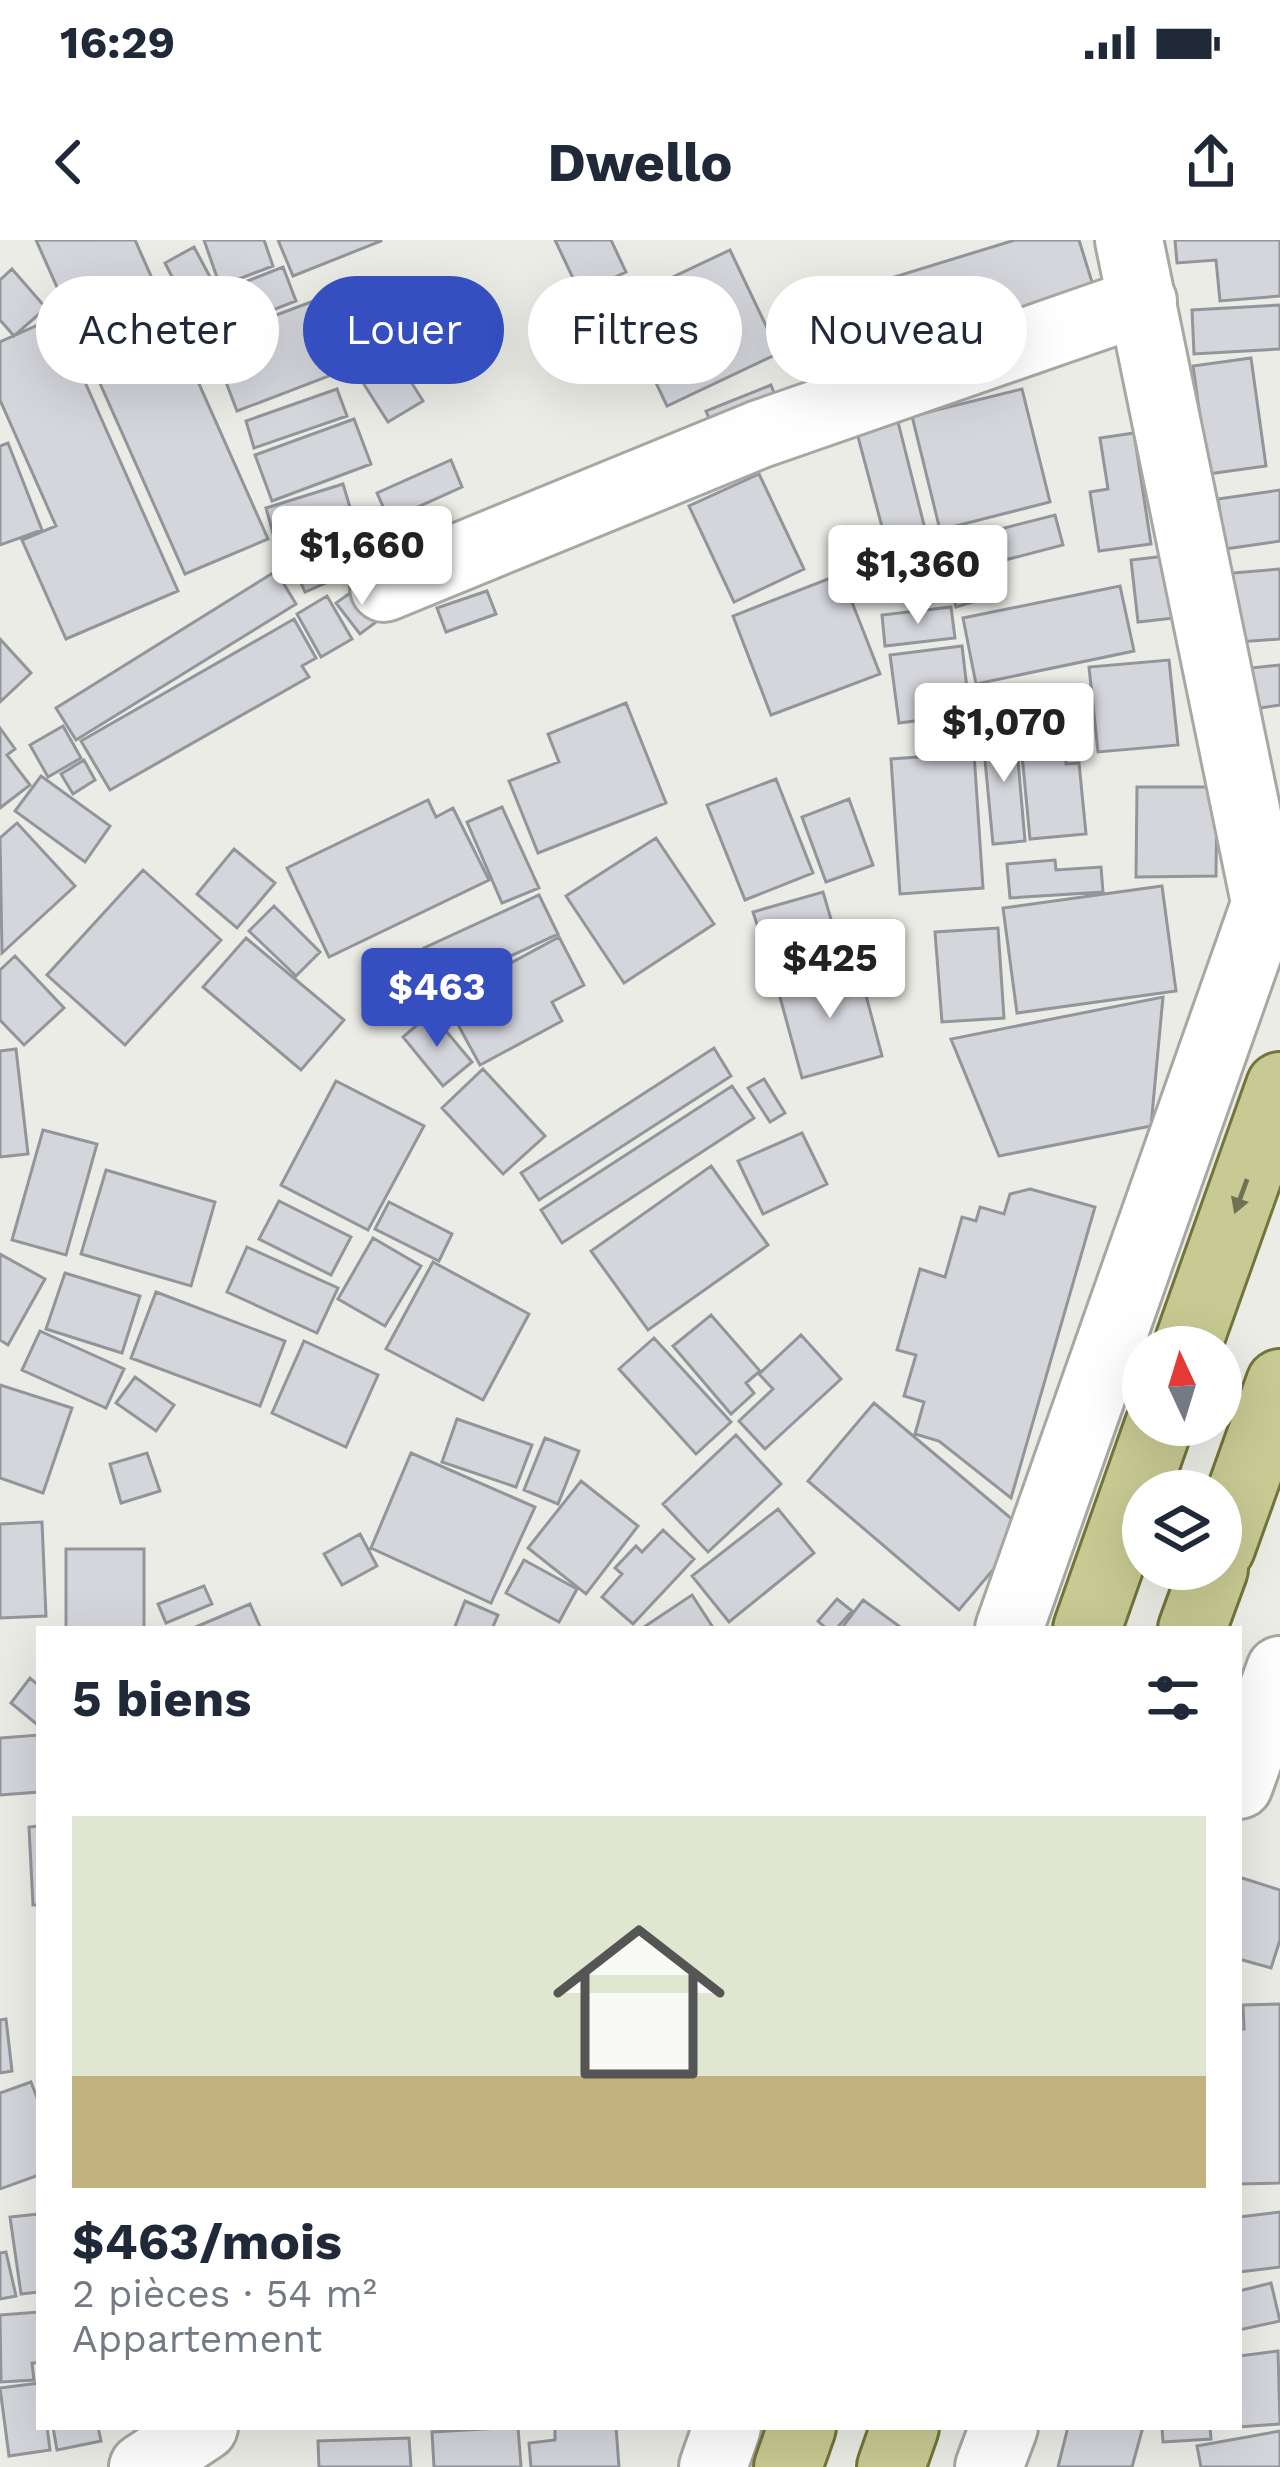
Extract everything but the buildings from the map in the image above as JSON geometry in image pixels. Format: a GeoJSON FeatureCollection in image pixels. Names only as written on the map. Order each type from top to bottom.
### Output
{"type":"FeatureCollection","features":[{"type":"Feature","properties":{"kind":"main road"},"geometry":{"type":"LineString","coordinates":[[1194,1326],[1280,1086]]}},
{"type":"Feature","properties":{"kind":"main road"},"geometry":{"type":"LineString","coordinates":[[1242,1489],[1280,1383]]}},
{"type":"Feature","properties":{"kind":"main road"},"geometry":{"type":"LineString","coordinates":[[1088,1626],[1152,1446]]}},
{"type":"Feature","properties":{"kind":"main road"},"geometry":{"type":"LineString","coordinates":[[1193,1626],[1206,1590]]}},
{"type":"Feature","properties":{"kind":"main road"},"geometry":{"type":"LineString","coordinates":[[788,2467],[801,2430]]}},
{"type":"Feature","properties":{"kind":"main road"},"geometry":{"type":"LineString","coordinates":[[891,2467],[904,2430]]}},
{"type":"Feature","properties":{"kind":"street"},"geometry":{"type":"LineString","coordinates":[[384,588],[760,434],[1136,270],[1273,882],[1010,1626]]}},
{"type":"Feature","properties":{"kind":"street"},"geometry":{"type":"LineString","coordinates":[[1242,1777],[1265,1717]]}},
{"type":"Feature","properties":{"kind":"street"},"geometry":{"type":"LineString","coordinates":[[143,2467],[199,2430]]}},
{"type":"Feature","properties":{"kind":"street"},"geometry":{"type":"LineString","coordinates":[[713,2467],[726,2430]]}},
{"type":"Feature","properties":{"kind":"street"},"geometry":{"type":"LineString","coordinates":[[989,2467],[1003,2430]]}}]}
